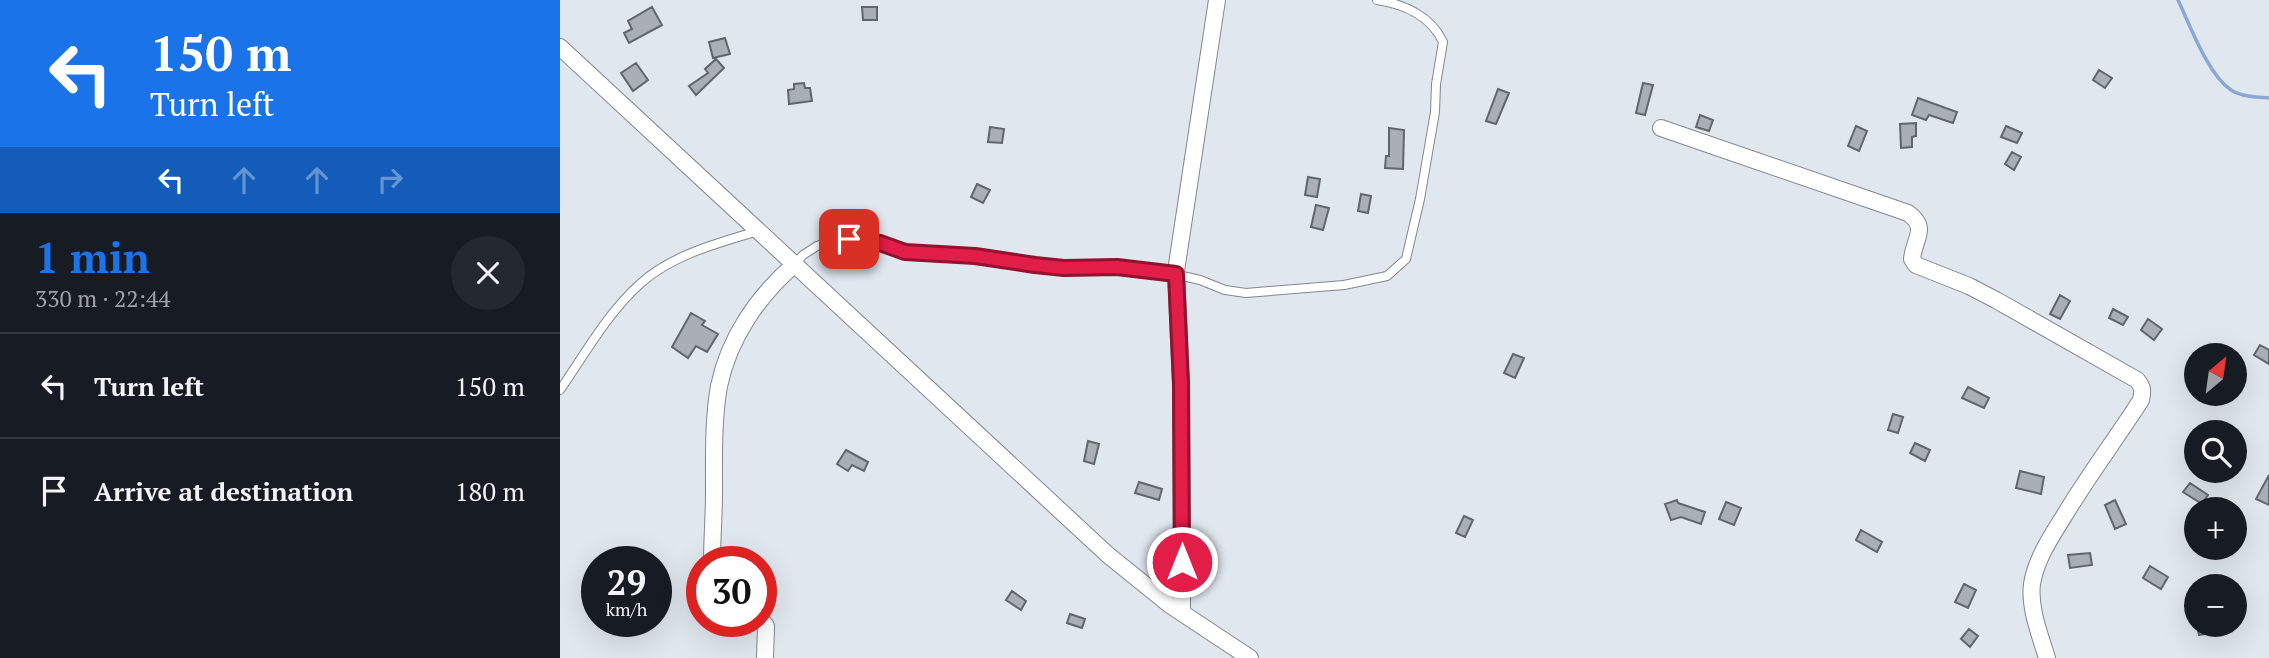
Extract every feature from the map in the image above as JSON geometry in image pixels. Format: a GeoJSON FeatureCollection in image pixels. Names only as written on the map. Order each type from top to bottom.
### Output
{"type":"FeatureCollection","features":[{"type":"Feature","properties":{"kind":"street"},"geometry":{"type":"LineString","coordinates":[[1182,612],[1181,384],[1176,274],[1217,0]]}},
{"type":"Feature","properties":{"kind":"street"},"geometry":{"type":"LineString","coordinates":[[560,47],[1081,531],[1136,579],[1251,658]]}},
{"type":"Feature","properties":{"kind":"street"},"geometry":{"type":"LineString","coordinates":[[1661,128],[1908,213],[1916,219],[1920,228],[1912,259],[1916,265],[1996,300],[2142,385],[2141,400],[2083,485],[2048,542],[2036,570],[2032,586],[2033,601],[2046,658]]}},
{"type":"Feature","properties":{"kind":"street"},"geometry":{"type":"LineString","coordinates":[[712,546],[714,447],[720,385],[731,351],[749,316],[772,284],[794,265]]}},
{"type":"Feature","properties":{"kind":"street"},"geometry":{"type":"LineString","coordinates":[[765,658],[766,637]]}},
{"type":"Feature","properties":{"kind":"lane"},"geometry":{"type":"LineString","coordinates":[[794,265],[817,246],[834,240],[849,239],[880,243],[905,252],[975,256],[1064,268],[1117,267],[1176,274],[1246,293],[1344,285],[1387,276],[1405,259],[1420,199],[1435,112],[1436,84],[1443,42],[1436,31],[1418,14],[1405,6],[1377,0]]}},
{"type":"Feature","properties":{"kind":"lane"},"geometry":{"type":"LineString","coordinates":[[560,390],[621,302],[643,281],[690,254],[758,232]]}},
{"type":"Feature","properties":{"kind":"building"},"geometry":{"type":"Polygon","coordinates":[[[652,7],[662,25],[629,43],[624,33],[632,29],[628,21],[652,7]]]}},
{"type":"Feature","properties":{"kind":"building"},"geometry":{"type":"Polygon","coordinates":[[[862,7],[877,7],[877,20],[863,20],[862,7]]]}},
{"type":"Feature","properties":{"kind":"building"},"geometry":{"type":"Polygon","coordinates":[[[725,38],[730,54],[713,58],[709,42],[725,38]]]}},
{"type":"Feature","properties":{"kind":"building"},"geometry":{"type":"Polygon","coordinates":[[[716,59],[724,68],[696,95],[689,86],[708,73],[705,69],[716,59]]]}},
{"type":"Feature","properties":{"kind":"building"},"geometry":{"type":"Polygon","coordinates":[[[636,63],[648,80],[633,91],[621,73],[636,63]]]}},
{"type":"Feature","properties":{"kind":"building"},"geometry":{"type":"Polygon","coordinates":[[[2099,70],[2112,78],[2105,88],[2093,80],[2099,70]]]}},
{"type":"Feature","properties":{"kind":"building"},"geometry":{"type":"Polygon","coordinates":[[[804,83],[805,88],[810,88],[812,101],[789,104],[788,90],[794,89],[794,84],[804,83]]]}},
{"type":"Feature","properties":{"kind":"building"},"geometry":{"type":"Polygon","coordinates":[[[1643,83],[1653,85],[1645,115],[1636,113],[1643,83]]]}},
{"type":"Feature","properties":{"kind":"building"},"geometry":{"type":"Polygon","coordinates":[[[1498,89],[1509,93],[1496,124],[1486,121],[1498,89]]]}},
{"type":"Feature","properties":{"kind":"building"},"geometry":{"type":"Polygon","coordinates":[[[1918,98],[1957,112],[1953,123],[1929,115],[1926,120],[1912,115],[1918,98]]]}},
{"type":"Feature","properties":{"kind":"building"},"geometry":{"type":"Polygon","coordinates":[[[1700,115],[1713,120],[1709,131],[1696,127],[1700,115]]]}},
{"type":"Feature","properties":{"kind":"building"},"geometry":{"type":"Polygon","coordinates":[[[1916,123],[1916,136],[1912,137],[1912,147],[1901,148],[1900,124],[1916,123]]]}},
{"type":"Feature","properties":{"kind":"building"},"geometry":{"type":"Polygon","coordinates":[[[1856,126],[1867,131],[1859,151],[1848,146],[1856,126]]]}},
{"type":"Feature","properties":{"kind":"building"},"geometry":{"type":"Polygon","coordinates":[[[2006,126],[2022,133],[2017,143],[2001,137],[2006,126]]]}},
{"type":"Feature","properties":{"kind":"building"},"geometry":{"type":"Polygon","coordinates":[[[990,127],[1004,129],[1002,143],[988,142],[990,127]]]}},
{"type":"Feature","properties":{"kind":"building"},"geometry":{"type":"Polygon","coordinates":[[[1389,128],[1404,130],[1403,169],[1385,168],[1386,156],[1389,156],[1389,128]]]}},
{"type":"Feature","properties":{"kind":"building"},"geometry":{"type":"Polygon","coordinates":[[[2012,152],[2021,157],[2014,170],[2005,164],[2012,152]]]}},
{"type":"Feature","properties":{"kind":"building"},"geometry":{"type":"Polygon","coordinates":[[[1308,177],[1320,179],[1317,197],[1305,195],[1308,177]]]}},
{"type":"Feature","properties":{"kind":"building"},"geometry":{"type":"Polygon","coordinates":[[[977,184],[990,190],[983,203],[971,197],[977,184]]]}},
{"type":"Feature","properties":{"kind":"building"},"geometry":{"type":"Polygon","coordinates":[[[1361,194],[1371,196],[1368,213],[1358,211],[1361,194]]]}},
{"type":"Feature","properties":{"kind":"building"},"geometry":{"type":"Polygon","coordinates":[[[1316,205],[1329,208],[1323,230],[1311,227],[1316,205]]]}},
{"type":"Feature","properties":{"kind":"building"},"geometry":{"type":"Polygon","coordinates":[[[2060,295],[2070,301],[2060,319],[2050,314],[2060,295]]]}},
{"type":"Feature","properties":{"kind":"building"},"geometry":{"type":"Polygon","coordinates":[[[2113,309],[2128,317],[2123,325],[2109,318],[2113,309]]]}},
{"type":"Feature","properties":{"kind":"building"},"geometry":{"type":"Polygon","coordinates":[[[691,313],[705,321],[702,325],[718,334],[707,352],[696,346],[688,358],[672,347],[691,313]]]}},
{"type":"Feature","properties":{"kind":"building"},"geometry":{"type":"Polygon","coordinates":[[[2148,319],[2162,329],[2154,340],[2141,330],[2148,319]]]}},
{"type":"Feature","properties":{"kind":"building"},"geometry":{"type":"Polygon","coordinates":[[[2260,345],[2269,350],[2269,364],[2254,355],[2260,345]]]}},
{"type":"Feature","properties":{"kind":"building"},"geometry":{"type":"Polygon","coordinates":[[[1513,354],[1524,358],[1515,378],[1504,373],[1513,354]]]}},
{"type":"Feature","properties":{"kind":"building"},"geometry":{"type":"Polygon","coordinates":[[[1968,387],[1989,398],[1984,408],[1962,398],[1968,387]]]}},
{"type":"Feature","properties":{"kind":"building"},"geometry":{"type":"Polygon","coordinates":[[[1893,414],[1903,417],[1898,433],[1888,430],[1893,414]]]}},
{"type":"Feature","properties":{"kind":"building"},"geometry":{"type":"Polygon","coordinates":[[[1088,441],[1099,444],[1094,464],[1084,461],[1088,441]]]}},
{"type":"Feature","properties":{"kind":"building"},"geometry":{"type":"Polygon","coordinates":[[[1915,443],[1930,450],[1925,461],[1910,453],[1915,443]]]}},
{"type":"Feature","properties":{"kind":"building"},"geometry":{"type":"Polygon","coordinates":[[[846,450],[868,462],[864,471],[852,465],[848,471],[837,464],[846,450]]]}},
{"type":"Feature","properties":{"kind":"building"},"geometry":{"type":"Polygon","coordinates":[[[2020,471],[2044,477],[2041,494],[2016,488],[2020,471]]]}},
{"type":"Feature","properties":{"kind":"building"},"geometry":{"type":"Polygon","coordinates":[[[2269,475],[2269,505],[2256,499],[2269,475]]]}},
{"type":"Feature","properties":{"kind":"building"},"geometry":{"type":"Polygon","coordinates":[[[1139,482],[1162,489],[1159,500],[1135,493],[1139,482]]]}},
{"type":"Feature","properties":{"kind":"building"},"geometry":{"type":"Polygon","coordinates":[[[2190,483],[2208,495],[2191,497],[2183,492],[2190,483]]]}},
{"type":"Feature","properties":{"kind":"building"},"geometry":{"type":"Polygon","coordinates":[[[1677,500],[1678,503],[1705,512],[1701,524],[1681,517],[1671,520],[1665,504],[1677,500]]]}},
{"type":"Feature","properties":{"kind":"building"},"geometry":{"type":"Polygon","coordinates":[[[2115,500],[2126,524],[2115,529],[2105,505],[2115,500]]]}},
{"type":"Feature","properties":{"kind":"building"},"geometry":{"type":"Polygon","coordinates":[[[1726,502],[1741,508],[1734,525],[1719,519],[1726,502]]]}},
{"type":"Feature","properties":{"kind":"building"},"geometry":{"type":"Polygon","coordinates":[[[1464,516],[1473,520],[1465,537],[1456,533],[1464,516]]]}},
{"type":"Feature","properties":{"kind":"building"},"geometry":{"type":"Polygon","coordinates":[[[1861,530],[1882,542],[1877,552],[1856,540],[1861,530]]]}},
{"type":"Feature","properties":{"kind":"building"},"geometry":{"type":"Polygon","coordinates":[[[2090,553],[2092,565],[2070,568],[2068,555],[2090,553]]]}},
{"type":"Feature","properties":{"kind":"building"},"geometry":{"type":"Polygon","coordinates":[[[2150,566],[2168,577],[2161,589],[2143,578],[2150,566]]]}},
{"type":"Feature","properties":{"kind":"building"},"geometry":{"type":"Polygon","coordinates":[[[1964,584],[1976,590],[1968,608],[1955,602],[1964,584]]]}},
{"type":"Feature","properties":{"kind":"building"},"geometry":{"type":"Polygon","coordinates":[[[1012,591],[1026,601],[1021,610],[1006,600],[1012,591]]]}},
{"type":"Feature","properties":{"kind":"building"},"geometry":{"type":"Polygon","coordinates":[[[1070,614],[1085,619],[1082,628],[1067,623],[1070,614]]]}},
{"type":"Feature","properties":{"kind":"building"},"geometry":{"type":"Polygon","coordinates":[[[1969,629],[1978,636],[1970,647],[1961,639],[1969,629]]]}},
{"type":"Feature","properties":{"kind":"waterway"},"geometry":{"type":"LineString","coordinates":[[2178,0],[2200,49],[2223,83],[2240,94],[2269,98]]}},
{"type":"Feature","properties":{"kind":"route"},"geometry":{"type":"LineString","coordinates":[[849,239],[880,243],[905,252],[975,256],[1064,268],[1117,267],[1176,274],[1181,384],[1182,562]]}}]}
